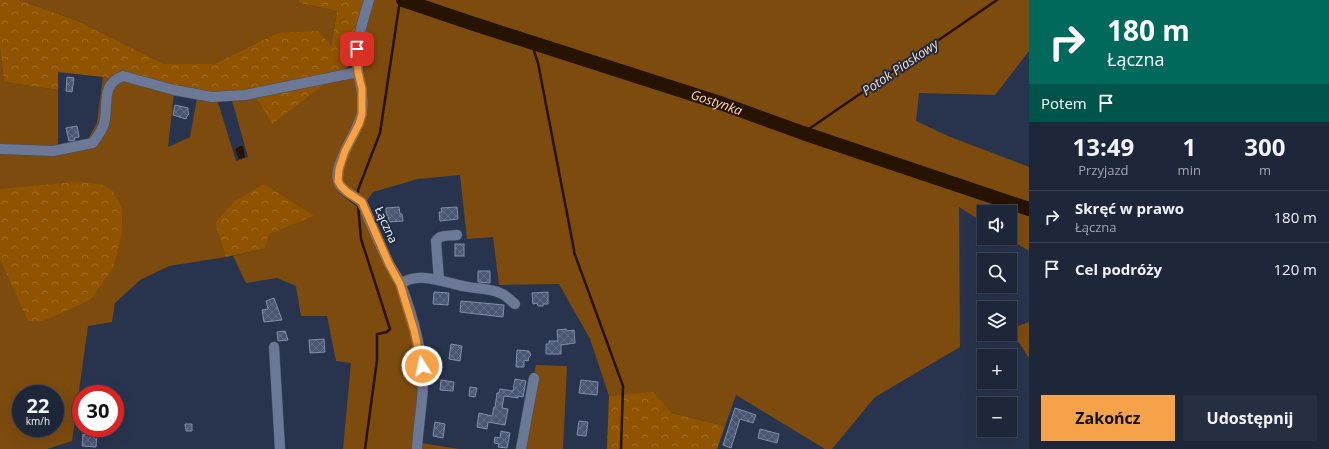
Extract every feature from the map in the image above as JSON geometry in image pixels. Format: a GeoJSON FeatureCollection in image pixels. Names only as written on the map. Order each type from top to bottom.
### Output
{"type":"FeatureCollection","features":[{"type":"Feature","properties":{"kind":"street","name":"Łączna"},"geometry":{"type":"LineString","coordinates":[[369,0],[357,49],[358,72],[362,89],[362,114],[359,124],[345,151],[339,169],[338,181],[347,192],[362,202],[389,264],[400,284],[414,330],[422,366],[423,380],[417,449]]}},
{"type":"Feature","properties":{"kind":"street"},"geometry":{"type":"LineString","coordinates":[[0,149],[53,151],[93,144],[104,125],[107,92],[115,79],[123,76],[174,90],[212,97],[245,95],[358,72]]}},
{"type":"Feature","properties":{"kind":"street"},"geometry":{"type":"LineString","coordinates":[[439,280],[436,241],[441,236],[457,235]]}},
{"type":"Feature","properties":{"kind":"street"},"geometry":{"type":"LineString","coordinates":[[400,284],[416,278],[439,280],[463,286],[494,290],[515,304]]}},
{"type":"Feature","properties":{"kind":"street"},"geometry":{"type":"LineString","coordinates":[[274,347],[280,449]]}},
{"type":"Feature","properties":{"kind":"street"},"geometry":{"type":"LineString","coordinates":[[521,449],[534,378]]}},
{"type":"Feature","properties":{"kind":"shaded area"},"geometry":{"type":"Polygon","coordinates":[[[19,0],[298,0],[299,3],[337,11],[331,46],[277,33],[214,64],[164,64],[78,21],[19,0]]]}},
{"type":"Feature","properties":{"kind":"shaded area"},"geometry":{"type":"Polygon","coordinates":[[[373,0],[1029,0],[1029,51],[995,95],[919,93],[916,121],[948,136],[1029,167],[1029,251],[1017,244],[1017,205],[977,205],[977,219],[959,207],[960,347],[875,397],[832,449],[825,449],[736,395],[725,426],[672,413],[653,393],[609,396],[590,339],[559,284],[499,285],[493,237],[467,239],[460,175],[418,179],[373,192],[366,202],[344,184],[342,172],[365,84],[361,52],[373,0]]]}},
{"type":"Feature","properties":{"kind":"shaded area"},"geometry":{"type":"Polygon","coordinates":[[[0,48],[4,82],[58,90],[58,146],[86,142],[97,123],[103,77],[174,93],[168,147],[190,137],[197,98],[217,99],[236,161],[248,157],[231,97],[354,76],[359,87],[359,116],[332,175],[339,193],[361,210],[399,288],[418,358],[420,388],[412,449],[343,449],[351,363],[336,361],[327,316],[301,316],[296,286],[277,278],[246,283],[233,256],[264,249],[215,222],[226,257],[169,266],[140,280],[115,303],[112,322],[88,326],[80,385],[72,385],[72,441],[47,449],[0,449],[0,48]]]}},
{"type":"Feature","properties":{"kind":"shaded area"},"geometry":{"type":"Polygon","coordinates":[[[243,146],[245,157],[239,159],[235,149],[243,146]]]}},
{"type":"Feature","properties":{"kind":"shaded area"},"geometry":{"type":"Polygon","coordinates":[[[1029,322],[1029,358],[1017,340],[1017,326],[1029,322]]]}},
{"type":"Feature","properties":{"kind":"shaded area"},"geometry":{"type":"Polygon","coordinates":[[[536,365],[567,366],[563,449],[517,449],[536,365]]]}},
{"type":"Feature","properties":{"kind":"shaded area"},"geometry":{"type":"Polygon","coordinates":[[[421,443],[459,449],[420,449],[421,443]]]}},
{"type":"Feature","properties":{"kind":"green space"},"geometry":{"type":"Polygon","coordinates":[[[0,0],[19,0],[78,21],[164,64],[214,64],[277,33],[318,31],[331,46],[337,11],[299,3],[298,0],[364,0],[349,66],[272,124],[255,95],[174,93],[103,77],[58,72],[58,90],[4,82],[0,48],[0,0]]]}},
{"type":"Feature","properties":{"kind":"green space"},"geometry":{"type":"Polygon","coordinates":[[[75,182],[101,184],[113,191],[122,209],[122,233],[113,268],[90,300],[43,321],[28,321],[0,259],[0,189],[75,182]]]}},
{"type":"Feature","properties":{"kind":"green space"},"geometry":{"type":"Polygon","coordinates":[[[264,184],[314,216],[269,234],[264,249],[226,257],[215,223],[235,201],[264,184]]]}},
{"type":"Feature","properties":{"kind":"green space"},"geometry":{"type":"Polygon","coordinates":[[[653,392],[672,413],[725,426],[717,449],[607,449],[609,396],[653,392]]]}},
{"type":"Feature","properties":{"kind":"building"},"geometry":{"type":"Polygon","coordinates":[[[67,77],[74,78],[72,92],[66,91],[67,77]]]}},
{"type":"Feature","properties":{"kind":"building"},"geometry":{"type":"Polygon","coordinates":[[[175,105],[188,108],[189,114],[186,119],[173,115],[175,105]]]}},
{"type":"Feature","properties":{"kind":"building"},"geometry":{"type":"Polygon","coordinates":[[[77,126],[79,137],[74,138],[75,140],[69,141],[66,128],[77,126]]]}},
{"type":"Feature","properties":{"kind":"building"},"geometry":{"type":"Polygon","coordinates":[[[399,207],[403,221],[389,222],[388,215],[386,215],[386,208],[399,207]]]}},
{"type":"Feature","properties":{"kind":"building"},"geometry":{"type":"Polygon","coordinates":[[[457,207],[458,219],[440,221],[439,212],[442,212],[441,208],[457,207]]]}},
{"type":"Feature","properties":{"kind":"building"},"geometry":{"type":"Polygon","coordinates":[[[455,244],[464,244],[464,256],[455,256],[455,244]]]}},
{"type":"Feature","properties":{"kind":"building"},"geometry":{"type":"Polygon","coordinates":[[[478,271],[490,271],[490,283],[478,282],[478,271]]]}},
{"type":"Feature","properties":{"kind":"building"},"geometry":{"type":"Polygon","coordinates":[[[434,292],[449,293],[448,305],[433,304],[434,292]]]}},
{"type":"Feature","properties":{"kind":"building"},"geometry":{"type":"Polygon","coordinates":[[[548,292],[548,304],[538,306],[537,303],[533,304],[532,293],[548,292]]]}},
{"type":"Feature","properties":{"kind":"building"},"geometry":{"type":"Polygon","coordinates":[[[274,298],[282,320],[264,322],[262,310],[268,309],[266,301],[274,298]]]}},
{"type":"Feature","properties":{"kind":"building"},"geometry":{"type":"Polygon","coordinates":[[[461,301],[504,305],[503,317],[460,312],[461,301]]]}},
{"type":"Feature","properties":{"kind":"building"},"geometry":{"type":"Polygon","coordinates":[[[566,329],[567,331],[574,330],[575,343],[561,345],[561,354],[546,354],[546,344],[549,344],[549,341],[558,341],[557,330],[566,329]]]}},
{"type":"Feature","properties":{"kind":"building"},"geometry":{"type":"Polygon","coordinates":[[[285,331],[288,340],[278,341],[277,332],[285,331]]]}},
{"type":"Feature","properties":{"kind":"building"},"geometry":{"type":"Polygon","coordinates":[[[324,339],[325,352],[310,353],[309,340],[324,339]]]}},
{"type":"Feature","properties":{"kind":"building"},"geometry":{"type":"Polygon","coordinates":[[[451,344],[462,346],[460,361],[449,359],[451,344]]]}},
{"type":"Feature","properties":{"kind":"building"},"geometry":{"type":"Polygon","coordinates":[[[517,350],[529,351],[531,355],[528,361],[524,360],[524,367],[516,367],[517,350]]]}},
{"type":"Feature","properties":{"kind":"building"},"geometry":{"type":"Polygon","coordinates":[[[515,379],[526,381],[523,397],[518,396],[518,398],[504,396],[502,408],[508,409],[505,425],[488,422],[487,429],[477,427],[479,413],[492,416],[497,393],[499,393],[500,389],[513,391],[515,379]]]}},
{"type":"Feature","properties":{"kind":"building"},"geometry":{"type":"Polygon","coordinates":[[[441,380],[454,382],[453,391],[440,390],[441,380]]]}},
{"type":"Feature","properties":{"kind":"building"},"geometry":{"type":"Polygon","coordinates":[[[581,380],[598,382],[597,395],[579,393],[581,380]]]}},
{"type":"Feature","properties":{"kind":"building"},"geometry":{"type":"Polygon","coordinates":[[[470,387],[477,388],[475,397],[469,396],[470,387]]]}},
{"type":"Feature","properties":{"kind":"building"},"geometry":{"type":"Polygon","coordinates":[[[735,408],[756,415],[753,423],[740,419],[731,448],[723,445],[735,408]]]}},
{"type":"Feature","properties":{"kind":"building"},"geometry":{"type":"Polygon","coordinates":[[[579,421],[588,422],[586,436],[577,435],[579,421]]]}},
{"type":"Feature","properties":{"kind":"building"},"geometry":{"type":"Polygon","coordinates":[[[435,422],[445,424],[443,438],[433,436],[435,422]]]}},
{"type":"Feature","properties":{"kind":"building"},"geometry":{"type":"Polygon","coordinates":[[[185,424],[192,424],[192,431],[186,431],[185,424]]]}},
{"type":"Feature","properties":{"kind":"building"},"geometry":{"type":"Polygon","coordinates":[[[760,429],[779,434],[777,443],[758,438],[760,429]]]}},
{"type":"Feature","properties":{"kind":"building"},"geometry":{"type":"Polygon","coordinates":[[[501,431],[510,433],[507,448],[498,447],[499,444],[494,443],[495,437],[500,438],[501,431]]]}},
{"type":"Feature","properties":{"kind":"building"},"geometry":{"type":"Polygon","coordinates":[[[83,437],[97,437],[96,447],[82,446],[83,437]]]}},
{"type":"Feature","properties":{"kind":"waterway"},"geometry":{"type":"LineString","coordinates":[[358,194],[358,190],[380,133],[400,0]]}},
{"type":"Feature","properties":{"kind":"waterway","name":"Gostynka"},"geometry":{"type":"LineString","coordinates":[[403,0],[723,104],[803,133],[1029,209]]}},
{"type":"Feature","properties":{"kind":"waterway","name":"Potok Piaskowy"},"geometry":{"type":"LineString","coordinates":[[803,133],[997,0]]}},
{"type":"Feature","properties":{"kind":"waterway"},"geometry":{"type":"LineString","coordinates":[[531,42],[538,63],[574,250]]}},
{"type":"Feature","properties":{"kind":"waterway"},"geometry":{"type":"LineString","coordinates":[[358,205],[361,239],[390,329],[387,332],[377,334],[377,360],[365,449]]}},
{"type":"Feature","properties":{"kind":"waterway"},"geometry":{"type":"LineString","coordinates":[[574,252],[623,386],[621,449]]}},
{"type":"Feature","properties":{"kind":"route"},"geometry":{"type":"LineString","coordinates":[[357,49],[358,72],[362,89],[362,114],[359,124],[345,151],[339,169],[338,181],[347,192],[362,202],[389,264],[400,284],[414,330],[422,366]]}}]}
